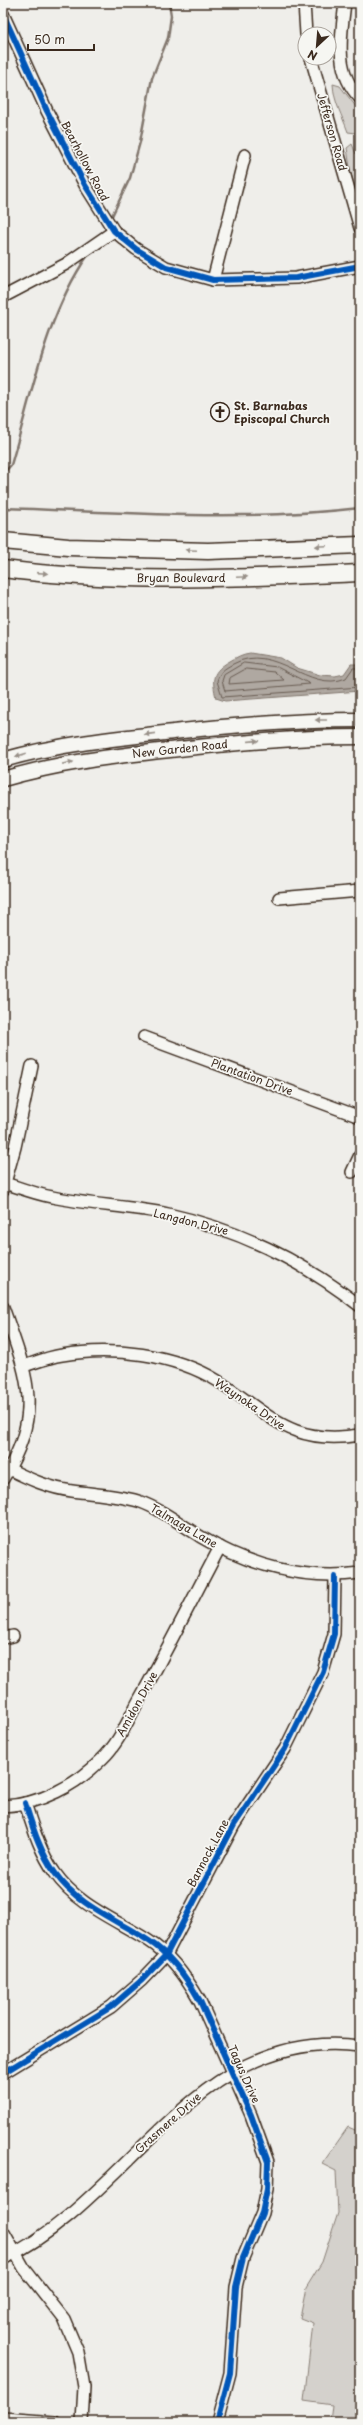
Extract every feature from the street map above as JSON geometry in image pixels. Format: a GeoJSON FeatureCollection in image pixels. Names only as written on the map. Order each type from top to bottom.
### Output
{"type":"FeatureCollection","features":[{"type":"Feature","properties":{"kind":"highway"},"geometry":{"type":"LineString","coordinates":[[3,541],[68,547],[208,551],[360,544]]}},
{"type":"Feature","properties":{"kind":"highway","name":"Bryan Boulevard"},"geometry":{"type":"LineString","coordinates":[[3,569],[88,576],[156,578],[360,573]]}},
{"type":"Feature","properties":{"kind":"main road","name":"New Garden Road"},"geometry":{"type":"LineString","coordinates":[[3,760],[51,748],[141,735],[286,721],[360,720]]}},
{"type":"Feature","properties":{"kind":"main road"},"geometry":{"type":"LineString","coordinates":[[174,750],[173,744],[177,739],[203,736],[226,726]]}},
{"type":"Feature","properties":{"kind":"main road","name":"New Garden Road"},"geometry":{"type":"LineString","coordinates":[[3,779],[37,769],[78,761],[296,738],[360,737]]}},
{"type":"Feature","properties":{"kind":"street"},"geometry":{"type":"LineString","coordinates":[[304,3],[305,26]]}},
{"type":"Feature","properties":{"kind":"street"},"geometry":{"type":"LineString","coordinates":[[345,3],[340,47],[342,66],[352,87],[360,98]]}},
{"type":"Feature","properties":{"kind":"street","name":"Bearhollow Road"},"geometry":{"type":"LineString","coordinates":[[3,14],[47,111],[81,178],[114,231],[136,249],[166,267],[213,280],[296,278],[360,266]]}},
{"type":"Feature","properties":{"kind":"street","name":"Jefferson Road"},"geometry":{"type":"LineString","coordinates":[[313,66],[360,228]]}},
{"type":"Feature","properties":{"kind":"street"},"geometry":{"type":"LineString","coordinates":[[213,280],[245,154]]}},
{"type":"Feature","properties":{"kind":"street"},"geometry":{"type":"LineString","coordinates":[[3,297],[66,264],[114,231]]}},
{"type":"Feature","properties":{"kind":"street"},"geometry":{"type":"LineString","coordinates":[[279,898],[360,891]]}},
{"type":"Feature","properties":{"kind":"street","name":"Plantation Drive"},"geometry":{"type":"LineString","coordinates":[[144,1037],[360,1118]]}},
{"type":"Feature","properties":{"kind":"street"},"geometry":{"type":"LineString","coordinates":[[4,1187],[15,1147],[32,1066]]}},
{"type":"Feature","properties":{"kind":"street"},"geometry":{"type":"LineString","coordinates":[[352,1172],[360,1155]]}},
{"type":"Feature","properties":{"kind":"street","name":"Langdon Drive"},"geometry":{"type":"LineString","coordinates":[[4,1187],[50,1197],[167,1214],[211,1225],[246,1237],[281,1254],[310,1270],[360,1306]]}},
{"type":"Feature","properties":{"kind":"street"},"geometry":{"type":"LineString","coordinates":[[3,1307],[24,1366],[30,1400],[26,1431],[3,1479]]}},
{"type":"Feature","properties":{"kind":"street","name":"Waynoka Drive"},"geometry":{"type":"LineString","coordinates":[[24,1366],[62,1355],[99,1352],[153,1357],[192,1369],[217,1381],[288,1429],[318,1437],[336,1438],[360,1434]]}},
{"type":"Feature","properties":{"kind":"street","name":"Talmaga Lane"},"geometry":{"type":"LineString","coordinates":[[9,1469],[47,1486],[120,1497],[139,1502],[156,1509],[220,1547],[251,1560],[285,1570],[335,1577],[360,1573]]}},
{"type":"Feature","properties":{"kind":"street","name":"Amidon Drive"},"geometry":{"type":"LineString","coordinates":[[3,1806],[25,1803],[53,1794],[82,1777],[103,1759],[123,1730],[220,1547]]}},
{"type":"Feature","properties":{"kind":"street","name":"Bannock Lane"},"geometry":{"type":"LineString","coordinates":[[3,2073],[111,2007],[142,1980],[166,1955],[238,1819],[285,1750],[323,1672],[334,1634],[335,1577]]}},
{"type":"Feature","properties":{"kind":"street","name":"Tagus Drive"},"geometry":{"type":"LineString","coordinates":[[25,1803],[41,1850],[56,1874],[71,1891],[85,1903],[150,1942],[179,1968],[200,2001],[251,2115],[268,2162],[268,2189],[262,2213],[243,2258],[236,2287],[231,2366],[217,2422]]}},
{"type":"Feature","properties":{"kind":"street","name":"Grasmere Drive"},"geometry":{"type":"LineString","coordinates":[[3,2258],[14,2253],[78,2208],[186,2105],[232,2073],[256,2060],[284,2051],[318,2046],[360,2046]]}},
{"type":"Feature","properties":{"kind":"street"},"geometry":{"type":"LineString","coordinates":[[3,2231],[14,2253],[64,2319],[79,2359],[84,2387],[82,2422]]}},
{"type":"Feature","properties":{"kind":"street"},"geometry":{"type":"LineString","coordinates":[[3,2418],[55,2422]]}},
{"type":"Feature","properties":{"kind":"shaded area"},"geometry":{"type":"Polygon","coordinates":[[[333,84],[340,86],[360,112],[360,194],[358,196],[351,174],[347,148],[352,144],[356,154],[358,145],[356,133],[348,132],[337,103],[333,84]]]}},
{"type":"Feature","properties":{"kind":"shaded area"},"geometry":{"type":"Polygon","coordinates":[[[348,2127],[360,2132],[360,2422],[330,2422],[332,2405],[304,2401],[313,2323],[300,2318],[306,2288],[322,2262],[338,2213],[336,2171],[322,2164],[348,2127]]]}},
{"type":"Feature","properties":{"kind":"water"},"geometry":{"type":"Polygon","coordinates":[[[250,653],[281,658],[297,668],[320,675],[335,676],[344,674],[351,664],[360,664],[360,691],[225,701],[216,698],[214,676],[219,669],[230,661],[250,653]]]}},
{"type":"Feature","properties":{"kind":"waterway"},"geometry":{"type":"LineString","coordinates":[[110,220],[130,178],[140,142],[152,78],[168,38],[171,16],[169,3]]}},
{"type":"Feature","properties":{"kind":"waterway"},"geometry":{"type":"LineString","coordinates":[[3,474],[11,465],[33,384],[50,330],[73,279],[88,255]]}},
{"type":"Feature","properties":{"kind":"waterway"},"geometry":{"type":"LineString","coordinates":[[3,508],[182,515],[271,514],[360,508]]}},
{"type":"Feature","properties":{"kind":"cycle path"},"geometry":{"type":"LineString","coordinates":[[3,14],[47,111],[85,185],[114,231],[136,249],[166,267],[213,280],[296,278],[360,266]]}},
{"type":"Feature","properties":{"kind":"cycle path"},"geometry":{"type":"LineString","coordinates":[[3,2073],[111,2007],[142,1980],[166,1955],[234,1825],[285,1749],[323,1672],[334,1634],[335,1577]]}},
{"type":"Feature","properties":{"kind":"cycle path"},"geometry":{"type":"LineString","coordinates":[[25,1803],[37,1840],[45,1857],[64,1885],[99,1912],[137,1933],[157,1947],[171,1960],[190,1984],[200,2001],[251,2115],[268,2162],[267,2189],[262,2213],[243,2258],[236,2287],[230,2373],[217,2422]]}},
{"type":"Feature","properties":{"kind":"place","name":"St. Barnabas Episcopal Church"},"geometry":{"type":"Point","coordinates":[220,412]}}]}
